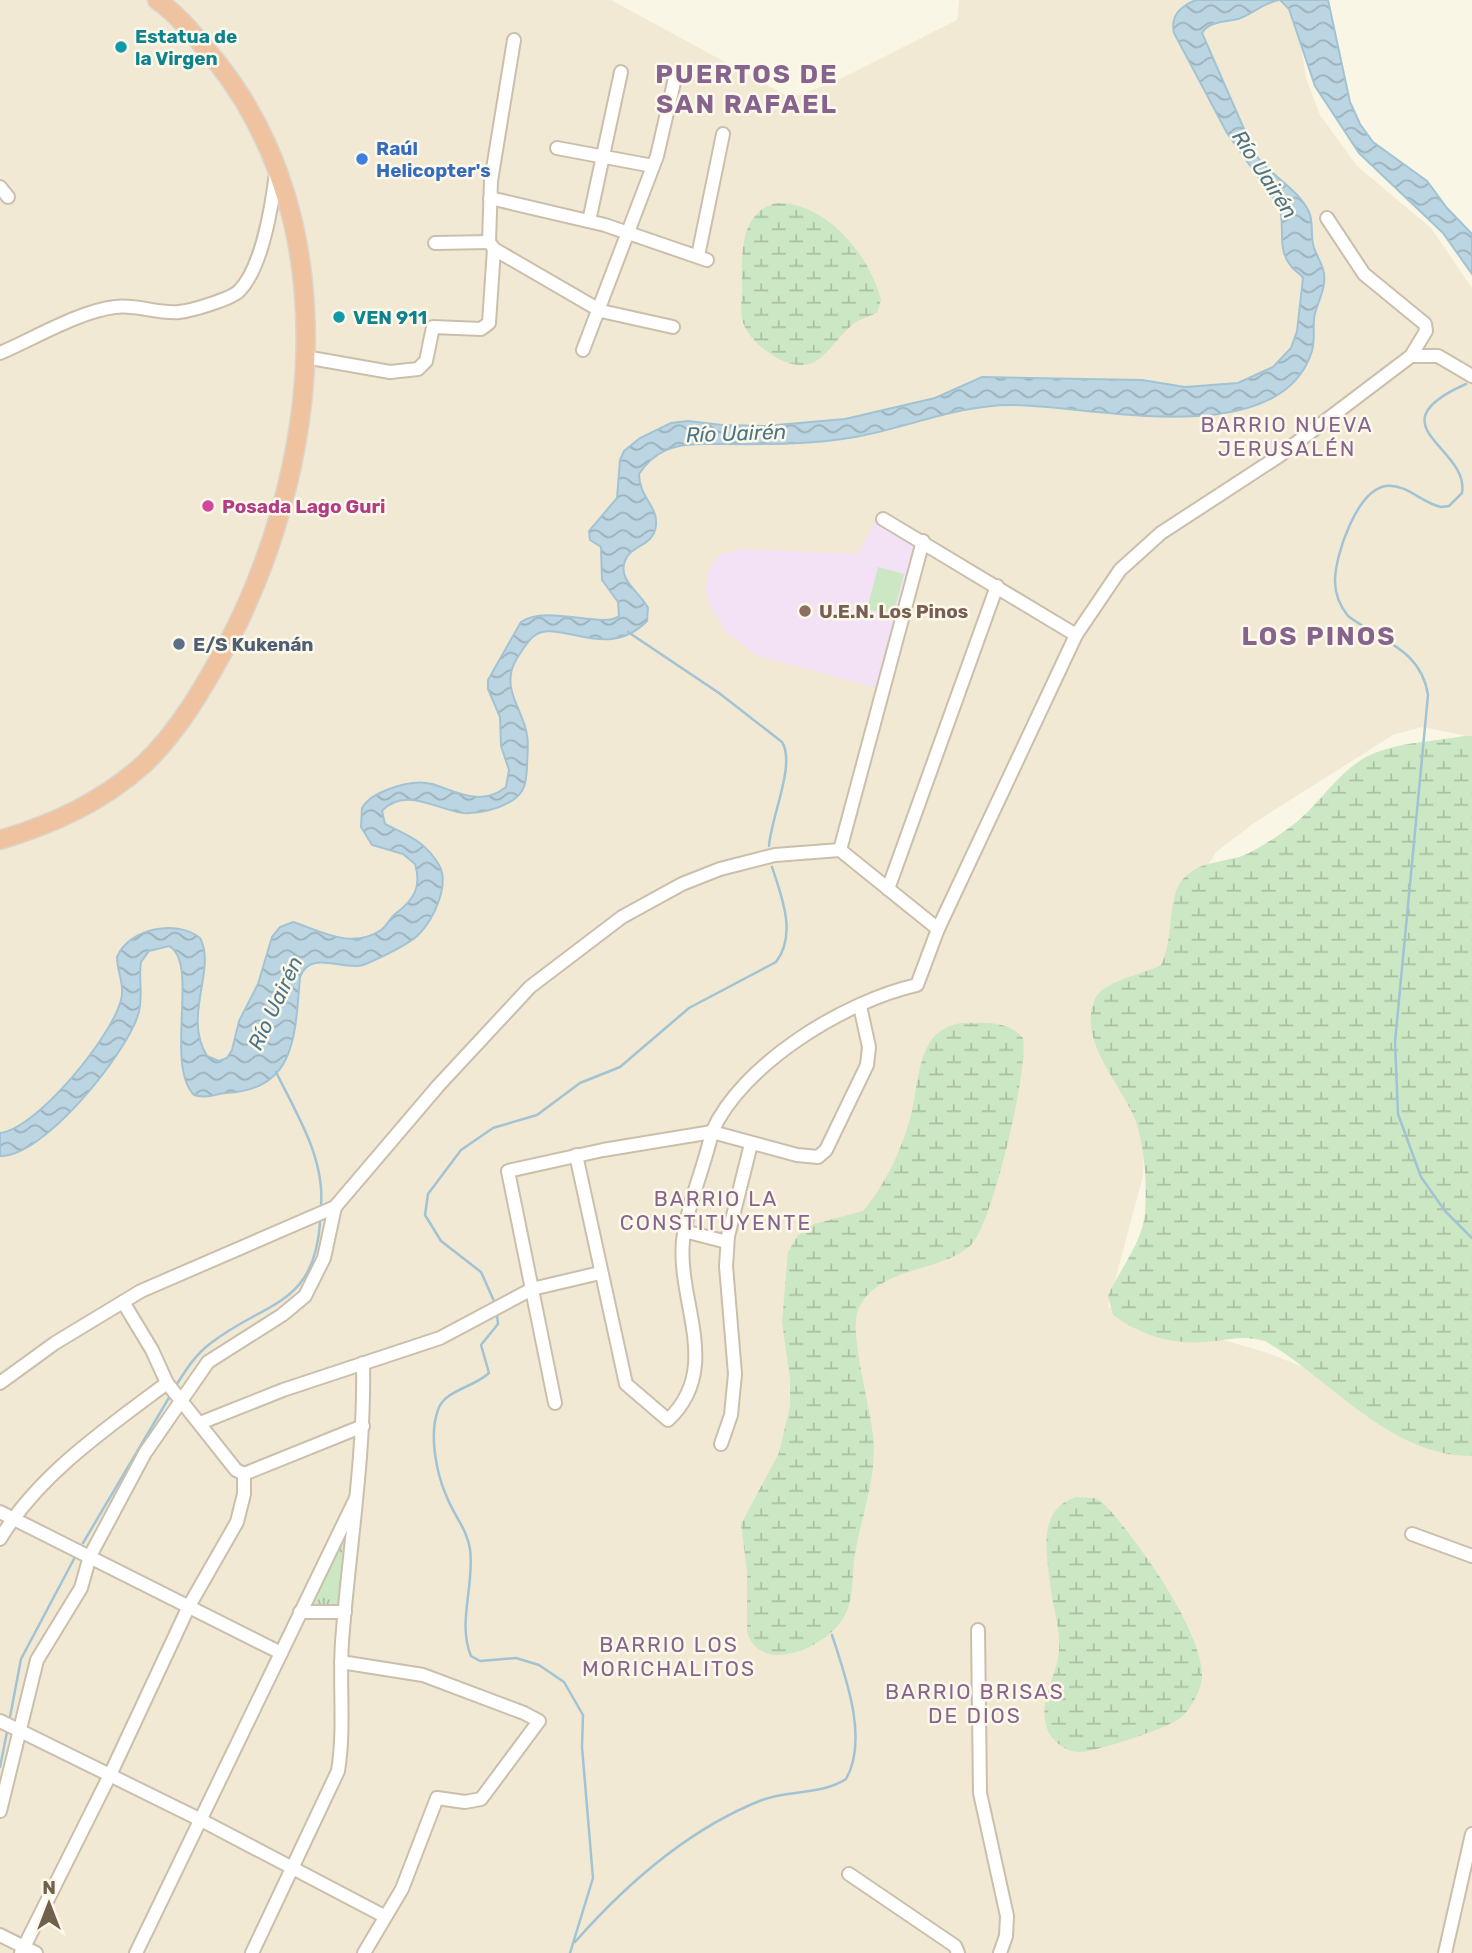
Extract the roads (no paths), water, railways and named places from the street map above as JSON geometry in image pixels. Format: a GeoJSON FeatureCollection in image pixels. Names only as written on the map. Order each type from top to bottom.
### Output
{"type":"FeatureCollection","features":[{"type":"Feature","properties":{"kind":"highway"},"geometry":{"type":"LineString","coordinates":[[0,840],[56,821],[114,788],[159,747],[198,693],[242,615],[265,556],[294,455],[305,357],[301,265],[277,167],[263,133],[237,90],[196,38],[157,0]]}},
{"type":"Feature","properties":{"kind":"street"},"geometry":{"type":"LineString","coordinates":[[305,357],[390,372],[418,369],[426,361],[433,327],[481,329],[489,323],[492,246],[489,198],[514,40]]}},
{"type":"Feature","properties":{"kind":"street"},"geometry":{"type":"LineString","coordinates":[[589,221],[621,72]]}},
{"type":"Feature","properties":{"kind":"street"},"geometry":{"type":"LineString","coordinates":[[583,350],[653,166],[675,78]]}},
{"type":"Feature","properties":{"kind":"street"},"geometry":{"type":"LineString","coordinates":[[489,198],[589,221],[702,258],[723,134]]}},
{"type":"Feature","properties":{"kind":"street"},"geometry":{"type":"LineString","coordinates":[[557,148],[653,166]]}},
{"type":"Feature","properties":{"kind":"street"},"geometry":{"type":"LineString","coordinates":[[0,353],[101,309],[126,306],[180,312],[238,292],[249,276],[267,222],[277,167]]}},
{"type":"Feature","properties":{"kind":"street"},"geometry":{"type":"LineString","coordinates":[[576,1155],[626,1384],[668,1420],[687,1397],[695,1358],[682,1254],[684,1231],[712,1132],[727,1103],[755,1073],[797,1043],[860,1006],[917,985],[938,929],[1076,635],[1120,570],[1143,546],[1279,456],[1411,356],[1426,331],[1425,324],[1364,274],[1327,218]]}},
{"type":"Feature","properties":{"kind":"street"},"geometry":{"type":"LineString","coordinates":[[435,243],[492,246],[598,309],[673,327]]}},
{"type":"Feature","properties":{"kind":"street"},"geometry":{"type":"LineString","coordinates":[[1411,356],[1438,356],[1472,376]]}},
{"type":"Feature","properties":{"kind":"street"},"geometry":{"type":"LineString","coordinates":[[883,519],[1076,635]]}},
{"type":"Feature","properties":{"kind":"street"},"geometry":{"type":"LineString","coordinates":[[840,850],[923,541]]}},
{"type":"Feature","properties":{"kind":"street"},"geometry":{"type":"LineString","coordinates":[[888,889],[997,586]]}},
{"type":"Feature","properties":{"kind":"street"},"geometry":{"type":"LineString","coordinates":[[0,1383],[55,1343],[123,1302],[174,1276],[335,1208],[438,1086],[530,988],[590,940],[655,897],[699,876],[775,855],[840,850],[938,929]]}},
{"type":"Feature","properties":{"kind":"street"},"geometry":{"type":"LineString","coordinates":[[555,1403],[508,1171],[576,1155],[712,1132],[807,1157],[823,1153],[867,1065],[869,1047],[860,1006]]}},
{"type":"Feature","properties":{"kind":"street"},"geometry":{"type":"LineString","coordinates":[[721,1444],[730,1415],[735,1374],[727,1242],[751,1144]]}},
{"type":"Feature","properties":{"kind":"street"},"geometry":{"type":"LineString","coordinates":[[0,1811],[37,1660],[81,1588],[90,1556],[145,1453],[198,1372],[218,1353],[282,1315],[305,1296],[324,1258],[335,1208]]}},
{"type":"Feature","properties":{"kind":"street"},"geometry":{"type":"LineString","coordinates":[[684,1231],[727,1242]]}},
{"type":"Feature","properties":{"kind":"street"},"geometry":{"type":"LineString","coordinates":[[200,1423],[454,1332],[532,1289],[600,1273]]}},
{"type":"Feature","properties":{"kind":"street"},"geometry":{"type":"LineString","coordinates":[[123,1302],[152,1350],[167,1383],[236,1470],[244,1474],[363,1426]]}},
{"type":"Feature","properties":{"kind":"street"},"geometry":{"type":"LineString","coordinates":[[252,1953],[338,1770],[341,1744],[341,1662],[363,1426],[363,1363]]}},
{"type":"Feature","properties":{"kind":"street"},"geometry":{"type":"LineString","coordinates":[[0,1539],[13,1518],[93,1440],[167,1383]]}},
{"type":"Feature","properties":{"kind":"street"},"geometry":{"type":"LineString","coordinates":[[22,1950],[110,1775],[189,1606],[237,1521],[244,1494],[244,1474]]}},
{"type":"Feature","properties":{"kind":"street"},"geometry":{"type":"LineString","coordinates":[[136,1953],[358,1494]]}},
{"type":"Feature","properties":{"kind":"street"},"geometry":{"type":"LineString","coordinates":[[0,1512],[281,1653]]}},
{"type":"Feature","properties":{"kind":"street"},"geometry":{"type":"LineString","coordinates":[[1412,1534],[1472,1556]]}},
{"type":"Feature","properties":{"kind":"street"},"geometry":{"type":"LineString","coordinates":[[300,1612],[345,1612]]}},
{"type":"Feature","properties":{"kind":"street"},"geometry":{"type":"LineString","coordinates":[[978,1630],[980,1793],[1007,1916],[1006,1936],[1000,1953]]}},
{"type":"Feature","properties":{"kind":"street"},"geometry":{"type":"LineString","coordinates":[[341,1662],[423,1675],[524,1713],[538,1721],[481,1799],[465,1802],[437,1798],[402,1889],[364,1953]]}},
{"type":"Feature","properties":{"kind":"street"},"geometry":{"type":"LineString","coordinates":[[0,1721],[201,1820],[384,1916]]}},
{"type":"Feature","properties":{"kind":"street"},"geometry":{"type":"LineString","coordinates":[[1445,1953],[1472,1834]]}},
{"type":"Feature","properties":{"kind":"street"},"geometry":{"type":"LineString","coordinates":[[849,1874],[955,1946],[958,1953]]}},
{"type":"Feature","properties":{"kind":"street"},"geometry":{"type":"LineString","coordinates":[[0,1934],[22,1950],[36,1953]]}},
{"type":"Feature","properties":{"kind":"water","name":"Río Uairén"},"geometry":{"type":"Polygon","coordinates":[[[1196,0],[1279,0],[1238,19],[1213,24],[1202,33],[1255,154],[1298,195],[1309,212],[1313,244],[1323,269],[1324,283],[1315,315],[1312,351],[1293,383],[1262,403],[1223,413],[1179,417],[1011,405],[991,406],[836,440],[778,444],[692,444],[674,447],[658,454],[639,474],[642,489],[656,518],[654,532],[647,542],[628,555],[623,568],[627,580],[648,608],[647,621],[630,634],[613,639],[596,639],[551,631],[539,633],[529,641],[513,665],[511,689],[528,743],[526,777],[521,793],[502,806],[476,813],[453,811],[411,800],[400,800],[382,811],[385,824],[422,845],[434,857],[442,873],[439,901],[425,928],[401,947],[363,965],[319,962],[311,964],[300,977],[293,1038],[288,1055],[279,1070],[267,1081],[249,1089],[206,1096],[194,1095],[186,1080],[182,1061],[183,992],[178,956],[169,946],[149,951],[141,962],[141,1002],[138,1015],[117,1054],[81,1101],[59,1123],[18,1152],[0,1156],[0,1133],[16,1127],[53,1098],[89,1057],[104,1035],[115,1016],[122,994],[117,957],[132,939],[142,933],[167,928],[190,932],[200,938],[205,964],[198,1009],[200,1041],[207,1056],[219,1061],[227,1058],[232,1050],[239,1021],[258,984],[272,937],[280,927],[293,922],[336,937],[359,938],[381,930],[407,904],[417,886],[415,864],[403,854],[372,845],[361,827],[362,808],[377,795],[410,783],[432,784],[478,797],[497,793],[506,787],[509,770],[501,746],[500,717],[488,689],[488,680],[521,622],[545,615],[601,620],[619,616],[618,602],[602,580],[601,547],[590,540],[589,531],[617,498],[620,460],[624,451],[640,438],[671,423],[688,421],[765,426],[845,419],[935,398],[982,377],[1142,380],[1185,387],[1238,383],[1273,367],[1291,348],[1297,331],[1303,278],[1286,259],[1282,245],[1279,206],[1227,133],[1174,33],[1175,16],[1196,0]]]}},
{"type":"Feature","properties":{"kind":"water"},"geometry":{"type":"Polygon","coordinates":[[[1280,0],[1328,0],[1350,102],[1360,124],[1373,142],[1427,181],[1447,208],[1472,234],[1472,274],[1443,233],[1359,153],[1315,86],[1289,9],[1280,0]]]}},
{"type":"Feature","properties":{"kind":"waterway"},"geometry":{"type":"LineString","coordinates":[[1466,384],[1439,399],[1426,412],[1425,425],[1431,437],[1453,462],[1461,477],[1462,493],[1449,506],[1441,507],[1394,486],[1375,490],[1357,511],[1350,525],[1343,541],[1335,581],[1338,600],[1348,616],[1408,656],[1424,679],[1428,695],[1395,1042],[1398,1114],[1421,1177],[1445,1211],[1472,1238]]}},
{"type":"Feature","properties":{"kind":"waterway"},"geometry":{"type":"LineString","coordinates":[[628,632],[719,693],[782,742],[786,752],[785,777],[769,846]]}},
{"type":"Feature","properties":{"kind":"waterway"},"geometry":{"type":"LineString","coordinates":[[494,1301],[481,1272],[441,1241],[425,1215],[428,1194],[461,1150],[493,1128],[537,1115],[580,1083],[620,1067],[689,1008],[776,962],[786,940],[787,928],[772,867]]}},
{"type":"Feature","properties":{"kind":"waterway"},"geometry":{"type":"LineString","coordinates":[[276,1072],[314,1153],[321,1188],[321,1206]]}},
{"type":"Feature","properties":{"kind":"waterway"},"geometry":{"type":"LineString","coordinates":[[177,1384],[206,1347],[231,1329],[268,1309],[297,1287],[308,1271],[316,1251],[320,1223]]}},
{"type":"Feature","properties":{"kind":"waterway"},"geometry":{"type":"LineString","coordinates":[[497,1315],[498,1324],[481,1345],[489,1373],[453,1393],[441,1403],[435,1420],[435,1453],[442,1486],[470,1549],[466,1630],[471,1656],[480,1661],[516,1658],[539,1665],[564,1682],[583,1715],[582,1747],[593,1878],[570,1953]]}},
{"type":"Feature","properties":{"kind":"waterway"},"geometry":{"type":"LineString","coordinates":[[83,1543],[170,1396]]}},
{"type":"Feature","properties":{"kind":"waterway"},"geometry":{"type":"LineString","coordinates":[[10,1717],[21,1659],[75,1557]]}},
{"type":"Feature","properties":{"kind":"waterway"},"geometry":{"type":"LineString","coordinates":[[575,1942],[638,1879],[684,1842],[709,1826],[762,1800],[826,1788],[846,1779],[853,1763],[855,1726],[848,1688],[832,1635]]}},
{"type":"Feature","properties":{"kind":"waterway"},"geometry":{"type":"LineString","coordinates":[[0,1767],[7,1732]]}},
{"type":"Feature","properties":{"kind":"place","name":"Estatua de la Virgen"},"geometry":{"type":"Point","coordinates":[121,47]}},
{"type":"Feature","properties":{"kind":"place","name":"Raúl Helicopter's"},"geometry":{"type":"Point","coordinates":[362,159]}},
{"type":"Feature","properties":{"kind":"place","name":"VEN 911"},"geometry":{"type":"Point","coordinates":[339,317]}},
{"type":"Feature","properties":{"kind":"place","name":"Posada Lago Guri"},"geometry":{"type":"Point","coordinates":[208,506]}},
{"type":"Feature","properties":{"kind":"place","name":"U.E.N. Los Pinos"},"geometry":{"type":"Point","coordinates":[805,611]}},
{"type":"Feature","properties":{"kind":"place","name":"E/S Kukenán"},"geometry":{"type":"Point","coordinates":[179,644]}},
{"type":"Feature","properties":{"kind":"district","name":"PUERTOS DE SAN RAFAEL"},"geometry":{"type":"Point","coordinates":[747,88]}},
{"type":"Feature","properties":{"kind":"district","name":"BARRIO NUEVA JERUSALÉN"},"geometry":{"type":"Point","coordinates":[1287,436]}},
{"type":"Feature","properties":{"kind":"district","name":"LOS PINOS"},"geometry":{"type":"Point","coordinates":[1319,636]}},
{"type":"Feature","properties":{"kind":"district","name":"BARRIO LA CONSTITUYENTE"},"geometry":{"type":"Point","coordinates":[716,1210]}},
{"type":"Feature","properties":{"kind":"district","name":"BARRIO LOS MORICHALITOS"},"geometry":{"type":"Point","coordinates":[669,1656]}},
{"type":"Feature","properties":{"kind":"district","name":"BARRIO BRISAS DE DIOS"},"geometry":{"type":"Point","coordinates":[975,1703]}}]}
